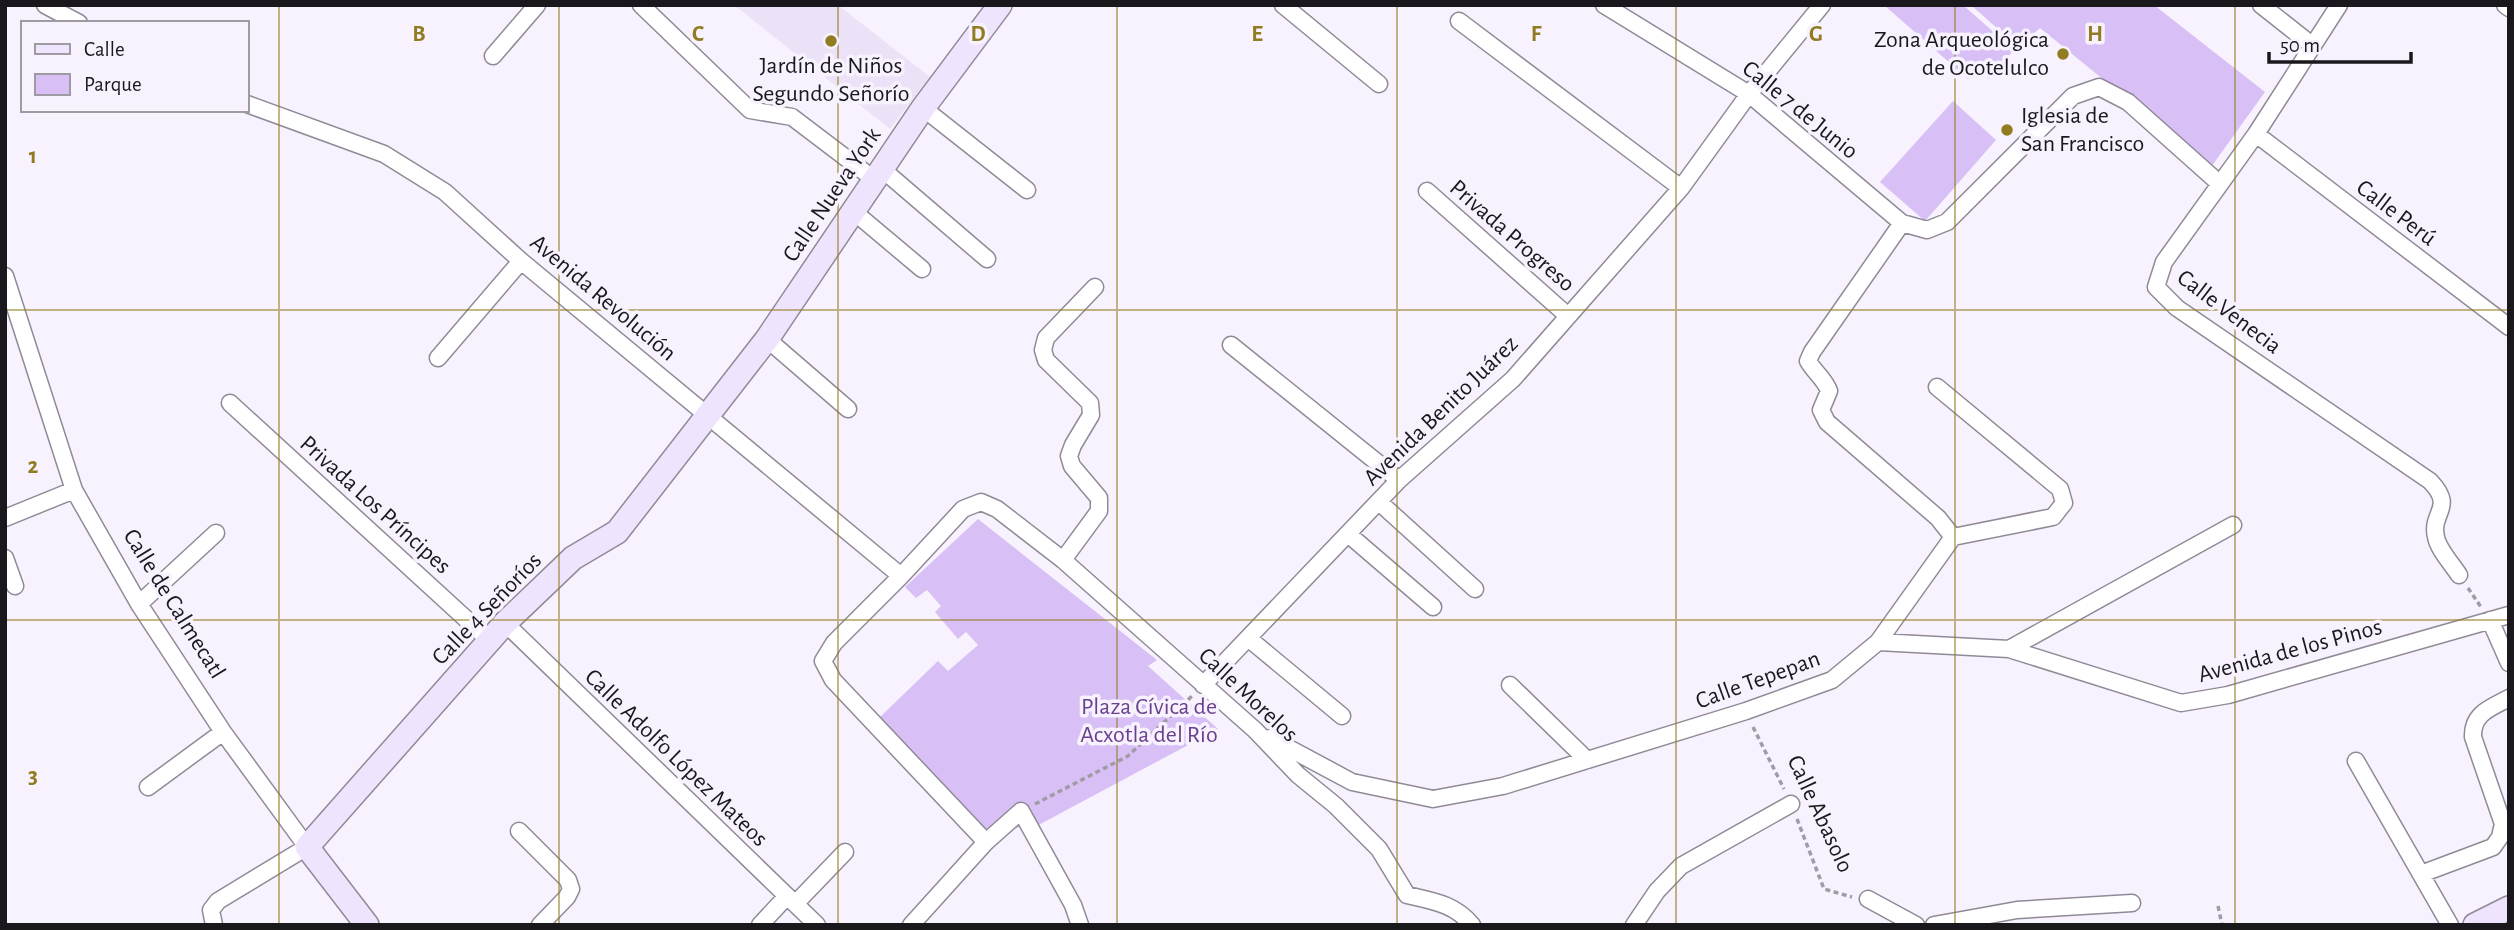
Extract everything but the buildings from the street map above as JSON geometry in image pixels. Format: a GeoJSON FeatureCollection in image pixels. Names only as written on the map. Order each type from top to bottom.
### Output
{"type":"FeatureCollection","features":[{"type":"Feature","properties":{"kind":"street"},"geometry":{"type":"LineString","coordinates":[[46,5],[75,21]]}},
{"type":"Feature","properties":{"kind":"street"},"geometry":{"type":"LineString","coordinates":[[494,56],[537,5]]}},
{"type":"Feature","properties":{"kind":"street"},"geometry":{"type":"LineString","coordinates":[[640,5],[750,110],[792,117],[878,174],[987,259]]}},
{"type":"Feature","properties":{"kind":"street","name":"Calle Nueva York"},"geometry":{"type":"LineString","coordinates":[[708,415],[766,339],[923,108],[1000,5]]}},
{"type":"Feature","properties":{"kind":"street"},"geometry":{"type":"LineString","coordinates":[[1283,5],[1379,84]]}},
{"type":"Feature","properties":{"kind":"street","name":"Calle 7 de Junio"},"geometry":{"type":"LineString","coordinates":[[1604,5],[1749,94],[1902,223],[1927,230],[1947,222],[2073,96],[2099,87],[2128,102],[2220,184]]}},
{"type":"Feature","properties":{"kind":"street","name":"Avenida Benito Juárez"},"geometry":{"type":"LineString","coordinates":[[1203,685],[1399,480],[1513,379],[1681,188],[1749,94],[1822,5]]}},
{"type":"Feature","properties":{"kind":"street"},"geometry":{"type":"LineString","coordinates":[[2261,5],[2313,46]]}},
{"type":"Feature","properties":{"kind":"street","name":"Calle Venecia"},"geometry":{"type":"LineString","coordinates":[[2339,5],[2256,134],[2164,262],[2156,287],[2177,308],[2430,481],[2441,492],[2442,507],[2436,524],[2436,538],[2459,575]]}},
{"type":"Feature","properties":{"kind":"street"},"geometry":{"type":"LineString","coordinates":[[1459,21],[1681,188]]}},
{"type":"Feature","properties":{"kind":"street","name":"Avenida Revolución"},"geometry":{"type":"LineString","coordinates":[[248,104],[384,154],[445,192],[521,261],[901,576]]}},
{"type":"Feature","properties":{"kind":"street"},"geometry":{"type":"LineString","coordinates":[[923,108],[1027,190]]}},
{"type":"Feature","properties":{"kind":"street","name":"Calle Perú"},"geometry":{"type":"LineString","coordinates":[[2256,134],[2509,327]]}},
{"type":"Feature","properties":{"kind":"street","name":"Privada Progreso"},"geometry":{"type":"LineString","coordinates":[[1427,191],[1568,316]]}},
{"type":"Feature","properties":{"kind":"street"},"geometry":{"type":"LineString","coordinates":[[853,211],[922,269]]}},
{"type":"Feature","properties":{"kind":"street"},"geometry":{"type":"LineString","coordinates":[[1902,223],[1808,361],[1826,382],[1829,391],[1821,410],[1827,422],[1938,518],[1953,537],[2019,526],[2053,517],[2064,503],[2060,489],[1937,387]]}},
{"type":"Feature","properties":{"kind":"street"},"geometry":{"type":"LineString","coordinates":[[438,358],[521,261]]}},
{"type":"Feature","properties":{"kind":"street","name":"Calle de Calmecatl"},"geometry":{"type":"LineString","coordinates":[[5,276],[74,490],[139,604],[223,732],[367,925]]}},
{"type":"Feature","properties":{"kind":"street"},"geometry":{"type":"LineString","coordinates":[[1063,560],[1099,511],[1099,498],[1072,467],[1069,456],[1091,415],[1090,402],[1046,360],[1043,349],[1046,338],[1095,287]]}},
{"type":"Feature","properties":{"kind":"street"},"geometry":{"type":"LineString","coordinates":[[766,339],[848,409]]}},
{"type":"Feature","properties":{"kind":"street"},"geometry":{"type":"LineString","coordinates":[[1231,345],[1399,480]]}},
{"type":"Feature","properties":{"kind":"street","name":"Privada Los Príncipes"},"geometry":{"type":"LineString","coordinates":[[230,403],[489,640]]}},
{"type":"Feature","properties":{"kind":"street","name":"Calle 4 Señoríos"},"geometry":{"type":"LineString","coordinates":[[307,847],[505,623],[573,558],[617,532],[708,415]]}},
{"type":"Feature","properties":{"kind":"street"},"geometry":{"type":"LineString","coordinates":[[5,518],[74,490]]}},
{"type":"Feature","properties":{"kind":"street","name":"Calle Morelos"},"geometry":{"type":"LineString","coordinates":[[901,576],[963,509],[981,502],[997,509],[1063,560],[1255,730],[1298,775],[1336,806],[1379,849],[1407,895],[1441,902],[1462,913],[1472,925]]}},
{"type":"Feature","properties":{"kind":"street"},"geometry":{"type":"LineString","coordinates":[[1379,502],[1475,589]]}},
{"type":"Feature","properties":{"kind":"street"},"geometry":{"type":"LineString","coordinates":[[2008,649],[2233,525]]}},
{"type":"Feature","properties":{"kind":"street"},"geometry":{"type":"LineString","coordinates":[[139,604],[216,533]]}},
{"type":"Feature","properties":{"kind":"street"},"geometry":{"type":"LineString","coordinates":[[1348,534],[1433,607]]}},
{"type":"Feature","properties":{"kind":"street","name":"Calle Tepepan"},"geometry":{"type":"LineString","coordinates":[[1255,730],[1352,782],[1433,799],[1503,786],[1746,711],[1832,680],[1878,642],[1953,537]]}},
{"type":"Feature","properties":{"kind":"street"},"geometry":{"type":"LineString","coordinates":[[5,558],[15,586]]}},
{"type":"Feature","properties":{"kind":"street"},"geometry":{"type":"LineString","coordinates":[[901,576],[834,643],[823,661],[833,680],[986,842]]}},
{"type":"Feature","properties":{"kind":"street","name":"Avenida de los Pinos"},"geometry":{"type":"LineString","coordinates":[[1878,642],[2008,649],[2181,703],[2228,695],[2509,615]]}},
{"type":"Feature","properties":{"kind":"street"},"geometry":{"type":"LineString","coordinates":[[2490,620],[2509,663]]}},
{"type":"Feature","properties":{"kind":"street","name":"Calle Adolfo López Mateos"},"geometry":{"type":"LineString","coordinates":[[505,623],[817,925]]}},
{"type":"Feature","properties":{"kind":"street"},"geometry":{"type":"LineString","coordinates":[[1248,638],[1342,716]]}},
{"type":"Feature","properties":{"kind":"street"},"geometry":{"type":"LineString","coordinates":[[1510,685],[1587,760]]}},
{"type":"Feature","properties":{"kind":"street"},"geometry":{"type":"LineString","coordinates":[[2421,874],[2493,847],[2500,837],[2506,823],[2473,737],[2472,726],[2477,716],[2509,698]]}},
{"type":"Feature","properties":{"kind":"street"},"geometry":{"type":"LineString","coordinates":[[148,787],[223,732]]}},
{"type":"Feature","properties":{"kind":"street"},"geometry":{"type":"LineString","coordinates":[[2356,761],[2450,925]]}},
{"type":"Feature","properties":{"kind":"street"},"geometry":{"type":"LineString","coordinates":[[1634,925],[1657,891],[1681,866],[1791,804]]}},
{"type":"Feature","properties":{"kind":"street"},"geometry":{"type":"LineString","coordinates":[[911,925],[986,842],[1021,811],[1073,905],[1080,925]]}},
{"type":"Feature","properties":{"kind":"street"},"geometry":{"type":"LineString","coordinates":[[519,831],[568,880],[571,889],[567,897],[540,925]]}},
{"type":"Feature","properties":{"kind":"street"},"geometry":{"type":"LineString","coordinates":[[214,925],[211,910],[218,901],[307,847]]}},
{"type":"Feature","properties":{"kind":"street"},"geometry":{"type":"LineString","coordinates":[[760,925],[845,852]]}},
{"type":"Feature","properties":{"kind":"street","name":"Calle Abasolo"},"geometry":{"type":"LineString","coordinates":[[1868,899],[1916,925]]}},
{"type":"Feature","properties":{"kind":"street"},"geometry":{"type":"LineString","coordinates":[[1934,925],[2017,910],[2132,903]]}},
{"type":"Feature","properties":{"kind":"street"},"geometry":{"type":"LineString","coordinates":[[2475,925],[2509,908]]}},
{"type":"Feature","properties":{"kind":"path"},"geometry":{"type":"LineString","coordinates":[[2459,575],[2490,620]]}},
{"type":"Feature","properties":{"kind":"path"},"geometry":{"type":"LineString","coordinates":[[1021,811],[1128,756],[1203,685]]}},
{"type":"Feature","properties":{"kind":"path","name":"Calle Abasolo"},"geometry":{"type":"LineString","coordinates":[[1746,711],[1791,804],[1824,889],[1868,899]]}},
{"type":"Feature","properties":{"kind":"path"},"geometry":{"type":"LineString","coordinates":[[2218,906],[2222,925]]}},
{"type":"Feature","properties":{"kind":"shaded area","name":"Jardín de Niños Segundo Señorío"},"geometry":{"type":"Polygon","coordinates":[[[734,5],[838,5],[930,77],[890,129],[734,5]]]}},
{"type":"Feature","properties":{"kind":"green space"},"geometry":{"type":"Polygon","coordinates":[[[1884,5],[1963,5],[2014,50],[1989,79],[1978,69],[1968,79],[1884,5]]]}},
{"type":"Feature","properties":{"kind":"green space"},"geometry":{"type":"Polygon","coordinates":[[[1971,5],[2154,5],[2265,92],[2211,167],[2040,28],[2019,48],[1971,5]]]}},
{"type":"Feature","properties":{"kind":"green space"},"geometry":{"type":"Polygon","coordinates":[[[1953,101],[1996,140],[1925,221],[1880,182],[1953,101]]]}},
{"type":"Feature","properties":{"kind":"green space","name":"Plaza Cívica de Acxotla del Río"},"geometry":{"type":"Polygon","coordinates":[[[978,519],[1157,660],[1148,666],[1218,729],[1033,828],[990,827],[983,830],[878,719],[938,661],[948,671],[978,645],[966,632],[958,639],[935,612],[941,606],[927,590],[916,598],[905,587],[978,519]]]}},
{"type":"Feature","properties":{"kind":"place","name":"Jardín de Niños Segundo Señorío"},"geometry":{"type":"Point","coordinates":[831,41]}},
{"type":"Feature","properties":{"kind":"place","name":"Zona Arqueológica de Ocotelulco"},"geometry":{"type":"Point","coordinates":[2063,54]}},
{"type":"Feature","properties":{"kind":"place","name":"Iglesia de San Francisco"},"geometry":{"type":"Point","coordinates":[2007,130]}}]}
